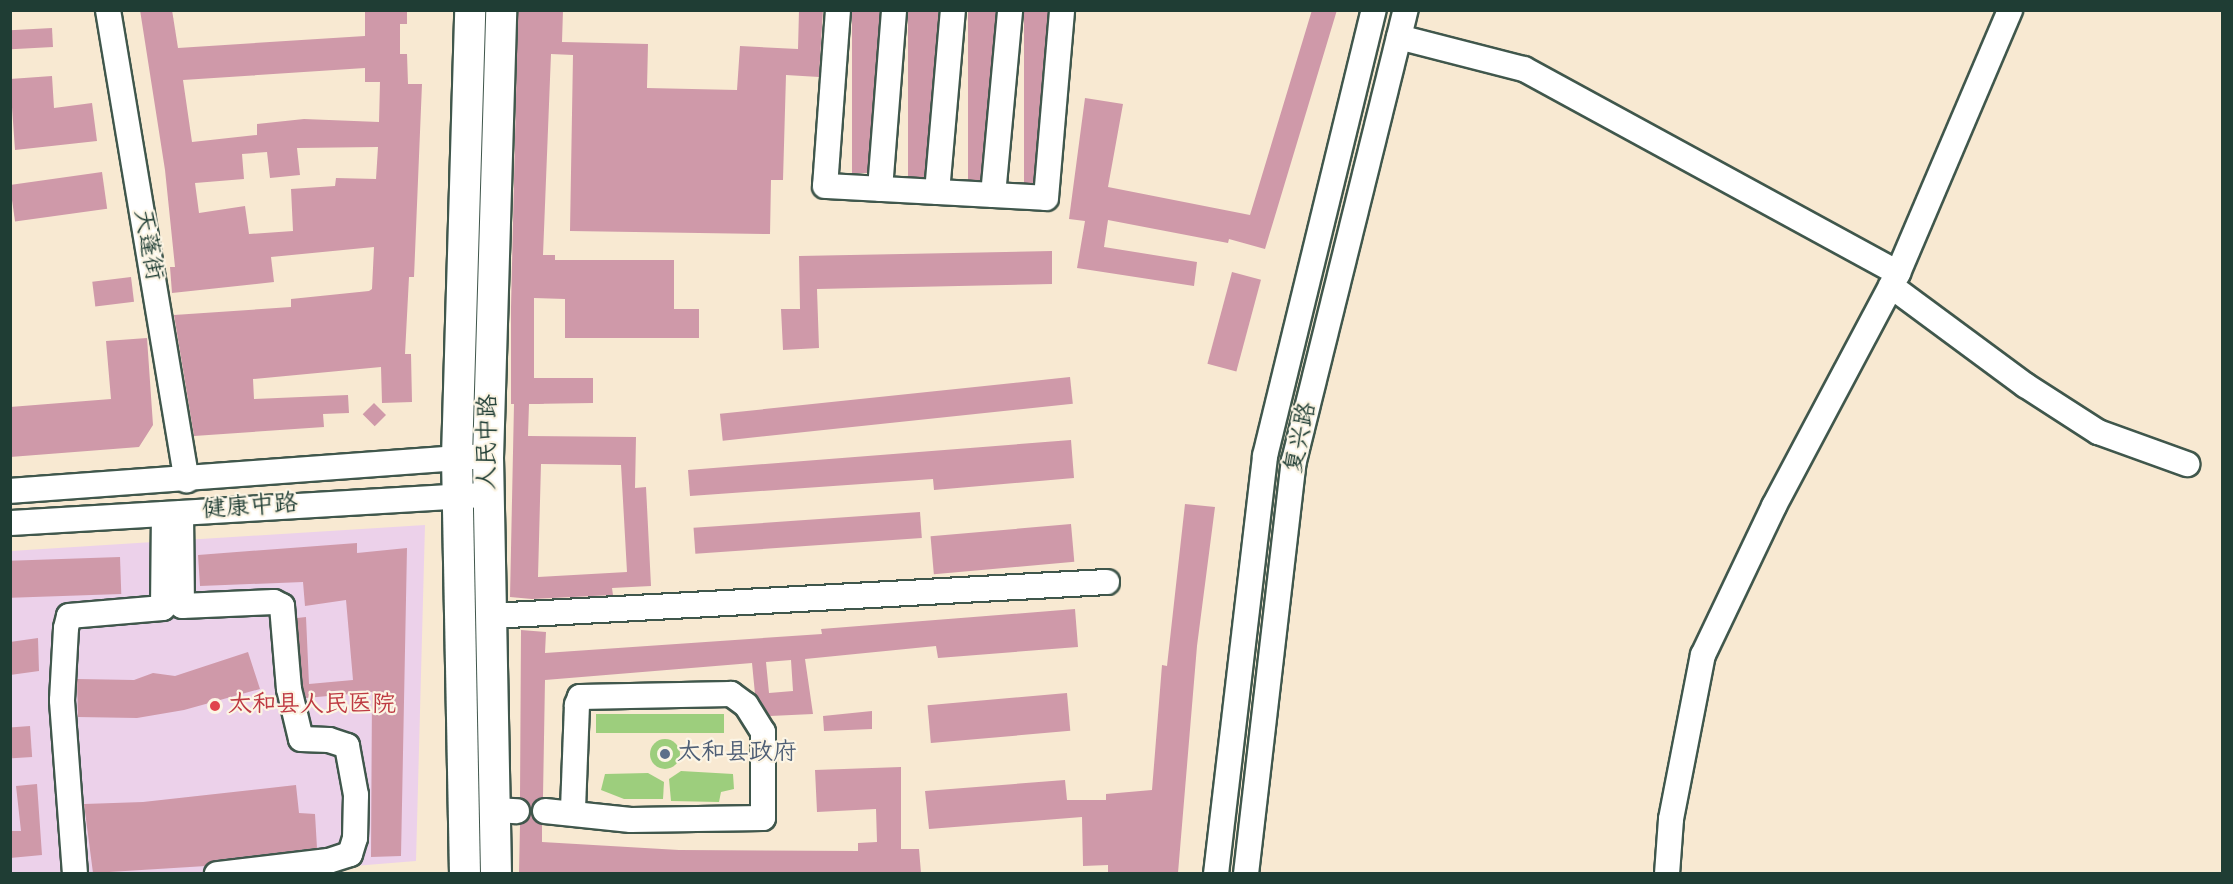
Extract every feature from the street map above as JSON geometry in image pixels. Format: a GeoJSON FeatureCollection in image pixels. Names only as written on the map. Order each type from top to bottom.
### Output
{"type":"FeatureCollection","features":[{"type":"Feature","properties":{"kind":"main road","name":"人民中路"},"geometry":{"type":"LineString","coordinates":[[465,873],[457,457],[470,10]]}},
{"type":"Feature","properties":{"kind":"main road","name":"人民中路"},"geometry":{"type":"LineString","coordinates":[[496,873],[506,811],[491,616],[488,458],[501,10]]}},
{"type":"Feature","properties":{"kind":"street","name":"天蓬街"},"geometry":{"type":"LineString","coordinates":[[108,10],[187,480]]}},
{"type":"Feature","properties":{"kind":"street"},"geometry":{"type":"LineString","coordinates":[[838,10],[825,186],[1047,198],[1062,10]]}},
{"type":"Feature","properties":{"kind":"street"},"geometry":{"type":"LineString","coordinates":[[880,189],[894,10]]}},
{"type":"Feature","properties":{"kind":"street"},"geometry":{"type":"LineString","coordinates":[[937,192],[953,10]]}},
{"type":"Feature","properties":{"kind":"street"},"geometry":{"type":"LineString","coordinates":[[993,195],[1011,10]]}},
{"type":"Feature","properties":{"kind":"street","name":"复兴路"},"geometry":{"type":"LineString","coordinates":[[1216,873],[1265,456],[1374,10]]}},
{"type":"Feature","properties":{"kind":"street","name":"复兴路"},"geometry":{"type":"LineString","coordinates":[[1246,873],[1294,461],[1406,10]]}},
{"type":"Feature","properties":{"kind":"street"},"geometry":{"type":"LineString","coordinates":[[1667,873],[1671,819],[1704,655],[1774,506],[1894,280],[2010,10]]}},
{"type":"Feature","properties":{"kind":"street"},"geometry":{"type":"LineString","coordinates":[[1399,37],[1524,69],[1894,280],[2025,385],[2098,432],[2187,464]]}},
{"type":"Feature","properties":{"kind":"street","name":"健康中路"},"geometry":{"type":"LineString","coordinates":[[10,491],[187,480],[457,457],[488,458]]}},
{"type":"Feature","properties":{"kind":"street","name":"健康中路"},"geometry":{"type":"LineString","coordinates":[[10,523],[458,495],[489,495]]}},
{"type":"Feature","properties":{"kind":"street"},"geometry":{"type":"LineString","coordinates":[[75,873],[62,700],[66,628],[69,616],[163,608],[173,513]]}},
{"type":"Feature","properties":{"kind":"street"},"geometry":{"type":"LineString","coordinates":[[173,513],[182,606],[274,602],[282,606],[289,689],[301,739],[329,740],[347,747],[356,795],[355,838],[350,854],[328,861],[217,873]]}},
{"type":"Feature","properties":{"kind":"street"},"geometry":{"type":"LineString","coordinates":[[491,616],[1107,582]]}},
{"type":"Feature","properties":{"kind":"street"},"geometry":{"type":"LineString","coordinates":[[544,811],[573,811],[632,820],[763,818],[763,732],[746,705],[731,694],[580,697],[577,705],[573,811]]}},
{"type":"Feature","properties":{"kind":"shaded area","name":"太和县人民医院"},"geometry":{"type":"Polygon","coordinates":[[[425,525],[416,861],[329,868],[329,874],[11,874],[11,551],[425,525]]]}},
{"type":"Feature","properties":{"kind":"green space"},"geometry":{"type":"Polygon","coordinates":[[[596,714],[724,714],[724,733],[596,733],[596,714]]]}},
{"type":"Feature","properties":{"kind":"green space"},"geometry":{"type":"Polygon","coordinates":[[[665,739],[676,743],[680,754],[676,765],[665,769],[654,765],[650,754],[654,743],[665,739]]]}},
{"type":"Feature","properties":{"kind":"green space"},"geometry":{"type":"Polygon","coordinates":[[[681,771],[733,774],[734,789],[721,792],[719,802],[671,801],[669,779],[681,771]]]}},
{"type":"Feature","properties":{"kind":"green space"},"geometry":{"type":"Polygon","coordinates":[[[648,773],[664,782],[663,799],[624,799],[601,790],[605,774],[648,773]]]}},
{"type":"Feature","properties":{"kind":"building"},"geometry":{"type":"Polygon","coordinates":[[[140,10],[172,10],[178,48],[365,36],[365,10],[407,10],[407,24],[400,24],[400,54],[407,54],[408,84],[422,84],[414,277],[409,277],[405,354],[411,354],[412,402],[382,403],[381,367],[253,379],[254,399],[348,395],[349,413],[323,414],[324,427],[194,436],[174,315],[291,307],[291,299],[369,291],[372,289],[374,247],[271,257],[274,282],[172,293],[170,267],[175,267],[165,170],[140,10]],[[365,68],[183,80],[192,142],[257,135],[257,124],[304,119],[379,122],[380,82],[365,82],[365,68]],[[378,147],[297,148],[300,175],[270,178],[267,152],[242,154],[244,179],[195,183],[199,213],[245,206],[249,234],[293,231],[291,189],[335,186],[336,178],[376,179],[378,147]]]}},
{"type":"Feature","properties":{"kind":"building"},"geometry":{"type":"Polygon","coordinates":[[[518,10],[563,10],[562,42],[648,44],[647,88],[737,90],[740,46],[798,49],[799,10],[823,10],[819,77],[786,75],[783,180],[771,180],[770,234],[570,231],[573,55],[551,54],[543,255],[555,255],[555,260],[674,260],[674,309],[699,309],[699,338],[565,338],[565,299],[534,298],[534,378],[593,378],[593,403],[529,404],[528,436],[636,437],[635,488],[646,487],[651,586],[612,588],[613,595],[532,599],[510,597],[514,404],[511,404],[518,10]],[[541,464],[538,577],[627,572],[621,465],[541,464]]]}},
{"type":"Feature","properties":{"kind":"building"},"geometry":{"type":"Polygon","coordinates":[[[852,10],[880,10],[880,173],[852,173],[852,10]]]}},
{"type":"Feature","properties":{"kind":"building"},"geometry":{"type":"Polygon","coordinates":[[[908,10],[938,10],[938,177],[908,177],[908,10]]]}},
{"type":"Feature","properties":{"kind":"building"},"geometry":{"type":"Polygon","coordinates":[[[968,10],[996,10],[996,180],[968,180],[968,10]]]}},
{"type":"Feature","properties":{"kind":"building"},"geometry":{"type":"Polygon","coordinates":[[[1024,10],[1048,10],[1048,183],[1024,183],[1024,10]]]}},
{"type":"Feature","properties":{"kind":"building"},"geometry":{"type":"Polygon","coordinates":[[[1312,10],[1337,10],[1265,249],[1229,239],[1228,243],[1108,220],[1104,247],[1197,262],[1194,286],[1077,268],[1085,221],[1069,219],[1085,98],[1123,104],[1108,187],[1250,215],[1312,10]]]}},
{"type":"Feature","properties":{"kind":"building"},"geometry":{"type":"Polygon","coordinates":[[[52,28],[53,47],[11,49],[10,30],[52,28]]]}},
{"type":"Feature","properties":{"kind":"building"},"geometry":{"type":"Polygon","coordinates":[[[52,76],[54,108],[92,103],[97,141],[15,150],[10,79],[52,76]]]}},
{"type":"Feature","properties":{"kind":"building"},"geometry":{"type":"Polygon","coordinates":[[[102,172],[107,209],[15,222],[10,185],[102,172]]]}},
{"type":"Feature","properties":{"kind":"building"},"geometry":{"type":"Polygon","coordinates":[[[1052,251],[1052,284],[817,289],[819,348],[783,350],[781,309],[800,309],[799,256],[1052,251]]]}},
{"type":"Feature","properties":{"kind":"building"},"geometry":{"type":"Polygon","coordinates":[[[1232,272],[1261,280],[1236,372],[1207,364],[1232,272]]]}},
{"type":"Feature","properties":{"kind":"building"},"geometry":{"type":"Polygon","coordinates":[[[131,277],[134,302],[95,307],[92,282],[131,277]]]}},
{"type":"Feature","properties":{"kind":"building"},"geometry":{"type":"Polygon","coordinates":[[[147,338],[153,425],[139,447],[10,457],[10,407],[111,399],[106,341],[147,338]]]}},
{"type":"Feature","properties":{"kind":"building"},"geometry":{"type":"Polygon","coordinates":[[[1070,377],[1073,404],[723,441],[720,414],[1070,377]]]}},
{"type":"Feature","properties":{"kind":"building"},"geometry":{"type":"Polygon","coordinates":[[[374,403],[386,415],[375,426],[363,414],[374,403]]]}},
{"type":"Feature","properties":{"kind":"building"},"geometry":{"type":"Polygon","coordinates":[[[1071,440],[1074,478],[934,490],[933,479],[690,496],[688,470],[1071,440]]]}},
{"type":"Feature","properties":{"kind":"building"},"geometry":{"type":"Polygon","coordinates":[[[1185,504],[1215,507],[1197,646],[1178,873],[1108,873],[1108,865],[1083,866],[1082,817],[929,829],[925,791],[1065,780],[1067,800],[1106,800],[1106,794],[1152,790],[1162,665],[1167,666],[1185,504]]]}},
{"type":"Feature","properties":{"kind":"building"},"geometry":{"type":"Polygon","coordinates":[[[920,512],[922,538],[695,554],[694,528],[920,512]]]}},
{"type":"Feature","properties":{"kind":"building"},"geometry":{"type":"Polygon","coordinates":[[[1071,524],[1074,562],[934,574],[931,536],[1071,524]]]}},
{"type":"Feature","properties":{"kind":"building"},"geometry":{"type":"Polygon","coordinates":[[[357,543],[357,553],[407,548],[401,856],[371,857],[372,692],[306,698],[303,687],[297,618],[306,617],[309,684],[353,680],[346,600],[305,606],[303,582],[200,586],[198,555],[357,543]]]}},
{"type":"Feature","properties":{"kind":"building"},"geometry":{"type":"Polygon","coordinates":[[[120,557],[121,594],[11,598],[10,561],[120,557]]]}},
{"type":"Feature","properties":{"kind":"building"},"geometry":{"type":"Polygon","coordinates":[[[1075,609],[1078,647],[938,658],[936,646],[805,659],[813,714],[770,716],[755,694],[752,663],[545,680],[543,797],[534,802],[531,810],[520,797],[521,630],[546,632],[545,653],[822,634],[821,629],[1075,609]],[[791,660],[766,662],[769,693],[793,691],[791,660]]]}},
{"type":"Feature","properties":{"kind":"building"},"geometry":{"type":"Polygon","coordinates":[[[38,638],[39,671],[10,675],[10,642],[38,638]]]}},
{"type":"Feature","properties":{"kind":"building"},"geometry":{"type":"Polygon","coordinates":[[[248,652],[260,689],[184,710],[137,718],[78,717],[77,679],[134,680],[153,673],[175,676],[248,652]]]}},
{"type":"Feature","properties":{"kind":"building"},"geometry":{"type":"Polygon","coordinates":[[[1067,693],[1070,731],[931,743],[928,705],[1067,693]]]}},
{"type":"Feature","properties":{"kind":"building"},"geometry":{"type":"Polygon","coordinates":[[[872,711],[872,729],[824,731],[823,716],[872,711]]]}},
{"type":"Feature","properties":{"kind":"building"},"geometry":{"type":"Polygon","coordinates":[[[30,726],[32,757],[12,758],[10,727],[30,726]]]}},
{"type":"Feature","properties":{"kind":"building"},"geometry":{"type":"Polygon","coordinates":[[[901,767],[901,849],[919,849],[921,873],[519,873],[520,825],[531,812],[542,825],[542,842],[679,850],[858,851],[858,843],[877,842],[876,809],[817,812],[815,770],[901,767]]]}},
{"type":"Feature","properties":{"kind":"building"},"geometry":{"type":"Polygon","coordinates":[[[37,784],[42,855],[10,858],[10,831],[21,831],[16,786],[37,784]]]}},
{"type":"Feature","properties":{"kind":"building"},"geometry":{"type":"Polygon","coordinates":[[[296,785],[299,813],[315,814],[317,848],[215,860],[206,866],[93,873],[84,804],[143,802],[296,785]]]}},
{"type":"Feature","properties":{"kind":"place","name":"太和县人民医院"},"geometry":{"type":"Point","coordinates":[215,706]}},
{"type":"Feature","properties":{"kind":"place","name":"太和县政府"},"geometry":{"type":"Point","coordinates":[665,754]}}]}
